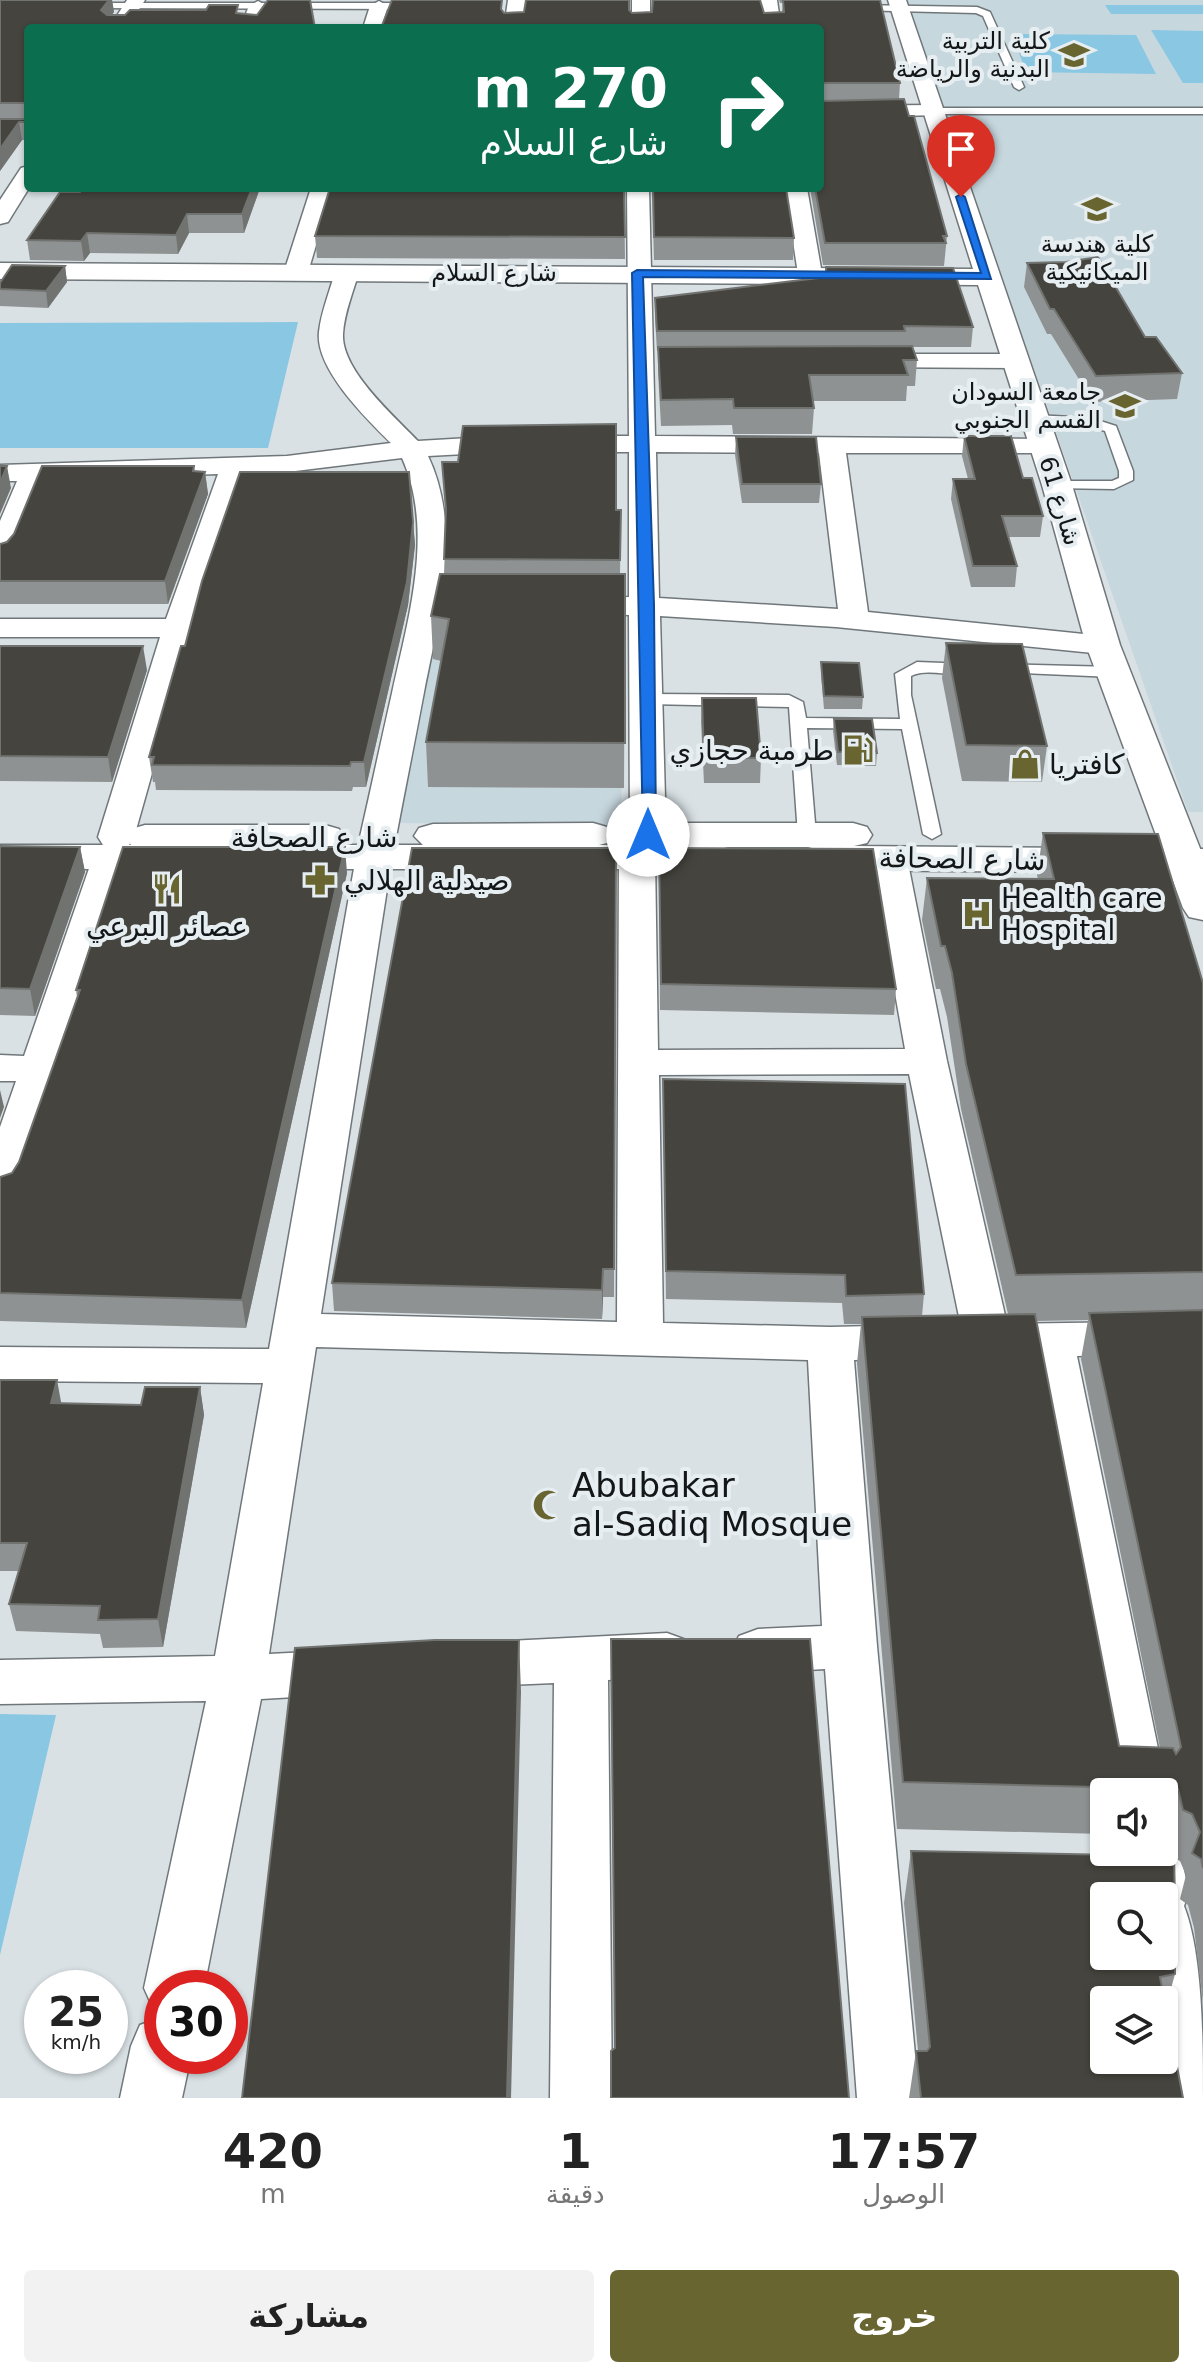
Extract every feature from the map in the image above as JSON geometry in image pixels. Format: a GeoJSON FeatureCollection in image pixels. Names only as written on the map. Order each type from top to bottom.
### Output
{"type":"FeatureCollection","features":[{"type":"Feature","properties":{"kind":"street"},"geometry":{"type":"LineString","coordinates":[[121,24],[134,3]]}},
{"type":"Feature","properties":{"kind":"street","name":"شارع 61"},"geometry":{"type":"LineString","coordinates":[[898,4],[1057,485],[1108,658],[1192,847],[1203,908]]}},
{"type":"Feature","properties":{"kind":"street"},"geometry":{"type":"LineString","coordinates":[[251,24],[258,6]]}},
{"type":"Feature","properties":{"kind":"street"},"geometry":{"type":"LineString","coordinates":[[373,24],[379,6]]}},
{"type":"Feature","properties":{"kind":"street"},"geometry":{"type":"LineString","coordinates":[[824,112],[932,111]]}},
{"type":"Feature","properties":{"kind":"street"},"geometry":{"type":"LineString","coordinates":[[0,217],[24,181]]}},
{"type":"Feature","properties":{"kind":"street"},"geometry":{"type":"LineString","coordinates":[[296,272],[321,192]]}},
{"type":"Feature","properties":{"kind":"street"},"geometry":{"type":"LineString","coordinates":[[638,192],[637,273],[650,362],[644,443],[648,699],[639,1063],[640,1339]]}},
{"type":"Feature","properties":{"kind":"street"},"geometry":{"type":"LineString","coordinates":[[797,192],[810,274]]}},
{"type":"Feature","properties":{"kind":"street","name":"شارع السلام"},"geometry":{"type":"LineString","coordinates":[[0,271],[987,277]]}},
{"type":"Feature","properties":{"kind":"street"},"geometry":{"type":"LineString","coordinates":[[178,1970],[238,1678],[376,847],[426,604],[432,532],[423,475],[411,449],[354,390],[331,343],[331,330],[347,272]]}},
{"type":"Feature","properties":{"kind":"street"},"geometry":{"type":"LineString","coordinates":[[844,362],[1014,361]]}},
{"type":"Feature","properties":{"kind":"street"},"geometry":{"type":"LineString","coordinates":[[0,473],[235,465],[503,444],[832,445],[1039,432]]}},
{"type":"Feature","properties":{"kind":"street"},"geometry":{"type":"LineString","coordinates":[[832,445],[854,619]]}},
{"type":"Feature","properties":{"kind":"street"},"geometry":{"type":"LineString","coordinates":[[0,1189],[113,847],[178,628],[235,465]]}},
{"type":"Feature","properties":{"kind":"street"},"geometry":{"type":"LineString","coordinates":[[0,556],[34,473]]}},
{"type":"Feature","properties":{"kind":"street"},"geometry":{"type":"LineString","coordinates":[[426,604],[457,604]]}},
{"type":"Feature","properties":{"kind":"street"},"geometry":{"type":"LineString","coordinates":[[536,604],[647,605],[854,619],[1108,658]]}},
{"type":"Feature","properties":{"kind":"street"},"geometry":{"type":"LineString","coordinates":[[0,628],[178,628]]}},
{"type":"Feature","properties":{"kind":"street","name":"شارع الصحافة"},"geometry":{"type":"LineString","coordinates":[[643,846],[807,835],[932,834],[1192,847]]}},
{"type":"Feature","properties":{"kind":"street","name":"شارع الصحافة"},"geometry":{"type":"LineString","coordinates":[[0,837],[113,847],[643,846],[889,858],[1192,847]]}},
{"type":"Feature","properties":{"kind":"street","name":"شارع الصحافة"},"geometry":{"type":"LineString","coordinates":[[0,857],[113,847]]}},
{"type":"Feature","properties":{"kind":"street"},"geometry":{"type":"LineString","coordinates":[[889,858],[927,1061],[988,1341]]}},
{"type":"Feature","properties":{"kind":"street"},"geometry":{"type":"LineString","coordinates":[[639,1063],[927,1061]]}},
{"type":"Feature","properties":{"kind":"street"},"geometry":{"type":"LineString","coordinates":[[0,1068],[40,1069]]}},
{"type":"Feature","properties":{"kind":"street"},"geometry":{"type":"LineString","coordinates":[[0,1364],[291,1348],[640,1339],[830,1344],[1203,1337]]}},
{"type":"Feature","properties":{"kind":"street"},"geometry":{"type":"LineString","coordinates":[[1050,1339],[1136,1778]]}},
{"type":"Feature","properties":{"kind":"street"},"geometry":{"type":"LineString","coordinates":[[830,1344],[850,1646],[894,1870],[888,2098]]}},
{"type":"Feature","properties":{"kind":"street"},"geometry":{"type":"LineString","coordinates":[[0,1682],[238,1678],[850,1646]]}},
{"type":"Feature","properties":{"kind":"street"},"geometry":{"type":"LineString","coordinates":[[581,1659],[581,2098]]}},
{"type":"Feature","properties":{"kind":"street"},"geometry":{"type":"LineString","coordinates":[[1167,1970],[1197,2098]]}},
{"type":"Feature","properties":{"kind":"street"},"geometry":{"type":"LineString","coordinates":[[151,2098],[156,2074]]}},
{"type":"Feature","properties":{"kind":"lane"},"geometry":{"type":"LineString","coordinates":[[842,8],[898,4],[977,10],[987,14],[1019,87]]}},
{"type":"Feature","properties":{"kind":"lane"},"geometry":{"type":"LineString","coordinates":[[74,5],[424,6]]}},
{"type":"Feature","properties":{"kind":"lane"},"geometry":{"type":"LineString","coordinates":[[932,111],[1203,111]]}},
{"type":"Feature","properties":{"kind":"lane"},"geometry":{"type":"LineString","coordinates":[[1039,432],[1091,422],[1111,429],[1126,471],[1126,480],[1114,485],[1057,485]]}},
{"type":"Feature","properties":{"kind":"lane"},"geometry":{"type":"LineString","coordinates":[[932,834],[908,724],[901,683],[903,674],[917,667],[1108,658]]}},
{"type":"Feature","properties":{"kind":"lane"},"geometry":{"type":"LineString","coordinates":[[648,699],[789,700],[797,705],[807,835]]}},
{"type":"Feature","properties":{"kind":"lane"},"geometry":{"type":"LineString","coordinates":[[800,723],[908,724]]}},
{"type":"Feature","properties":{"kind":"shaded area","name":"جامعة السودان القسم الجنوبي"},"geometry":{"type":"Polygon","coordinates":[[[906,0],[1203,0],[1203,812],[1188,812],[906,0]]]}},
{"type":"Feature","properties":{"kind":"shaded area"},"geometry":{"type":"Polygon","coordinates":[[[1105,5],[1203,5],[1203,14],[1111,14],[1105,5]]]}},
{"type":"Feature","properties":{"kind":"shaded area"},"geometry":{"type":"Polygon","coordinates":[[[1151,30],[1203,31],[1203,83],[1183,83],[1151,30]]]}},
{"type":"Feature","properties":{"kind":"shaded area"},"geometry":{"type":"Polygon","coordinates":[[[1012,34],[1136,35],[1156,74],[1026,72],[1012,34]]]}},
{"type":"Feature","properties":{"kind":"shaded area"},"geometry":{"type":"Polygon","coordinates":[[[298,322],[268,448],[0,448],[0,323],[298,322]]]}},
{"type":"Feature","properties":{"kind":"shaded area"},"geometry":{"type":"Polygon","coordinates":[[[432,609],[625,610],[621,825],[391,823],[432,609]]]}},
{"type":"Feature","properties":{"kind":"shaded area"},"geometry":{"type":"Polygon","coordinates":[[[0,1714],[56,1715],[0,1955],[0,1714]]]}},
{"type":"Feature","properties":{"kind":"building"},"geometry":{"type":"Polygon","coordinates":[[[0,0],[109,0],[101,10],[107,15],[125,15],[130,10],[206,10],[209,5],[238,5],[236,13],[257,15],[268,0],[310,0],[314,24],[24,24],[24,103],[0,103],[0,0]]]}},
{"type":"Feature","properties":{"kind":"building"},"geometry":{"type":"Polygon","coordinates":[[[392,0],[502,0],[504,13],[524,12],[526,0],[629,0],[632,13],[652,12],[653,0],[760,0],[764,13],[784,12],[783,0],[880,0],[900,83],[824,83],[824,24],[383,24],[392,0]]]}},
{"type":"Feature","properties":{"kind":"building"},"geometry":{"type":"Polygon","coordinates":[[[904,99],[909,116],[914,116],[947,236],[943,236],[946,243],[825,243],[816,192],[824,192],[824,101],[904,99]]]}},
{"type":"Feature","properties":{"kind":"building"},"geometry":{"type":"Polygon","coordinates":[[[0,119],[24,119],[24,122],[19,122],[0,149],[0,119]]]}},
{"type":"Feature","properties":{"kind":"building"},"geometry":{"type":"Polygon","coordinates":[[[60,192],[250,192],[242,214],[187,214],[176,235],[87,233],[81,241],[27,240],[60,192]]]}},
{"type":"Feature","properties":{"kind":"building"},"geometry":{"type":"Polygon","coordinates":[[[329,192],[624,192],[625,237],[315,236],[329,192]]]}},
{"type":"Feature","properties":{"kind":"building"},"geometry":{"type":"Polygon","coordinates":[[[653,192],[787,192],[794,238],[654,237],[653,192]]]}},
{"type":"Feature","properties":{"kind":"building"},"geometry":{"type":"Polygon","coordinates":[[[1098,257],[1145,337],[1156,337],[1182,373],[1096,376],[1054,309],[1050,309],[1027,263],[1098,257]]]}},
{"type":"Feature","properties":{"kind":"building"},"geometry":{"type":"Polygon","coordinates":[[[12,265],[65,266],[46,291],[0,289],[0,283],[12,265]]]}},
{"type":"Feature","properties":{"kind":"building"},"geometry":{"type":"Polygon","coordinates":[[[826,267],[953,268],[973,327],[904,326],[905,331],[657,331],[655,298],[826,277],[826,267]]]}},
{"type":"Feature","properties":{"kind":"building"},"geometry":{"type":"Polygon","coordinates":[[[912,346],[917,360],[903,360],[908,375],[809,375],[814,408],[734,408],[733,399],[661,400],[658,347],[912,346]]]}},
{"type":"Feature","properties":{"kind":"building"},"geometry":{"type":"Polygon","coordinates":[[[616,424],[616,510],[621,510],[620,560],[444,559],[446,509],[442,462],[458,462],[463,426],[616,424]]]}},
{"type":"Feature","properties":{"kind":"building"},"geometry":{"type":"Polygon","coordinates":[[[964,436],[1011,436],[1023,478],[1032,478],[1043,516],[1002,516],[1017,566],[973,566],[953,479],[975,479],[964,436]]]}},
{"type":"Feature","properties":{"kind":"building"},"geometry":{"type":"Polygon","coordinates":[[[736,437],[816,437],[821,484],[742,484],[736,437]]]}},
{"type":"Feature","properties":{"kind":"building"},"geometry":{"type":"Polygon","coordinates":[[[0,466],[7,466],[0,483],[0,466]]]}},
{"type":"Feature","properties":{"kind":"building"},"geometry":{"type":"Polygon","coordinates":[[[42,466],[194,466],[193,471],[205,472],[165,581],[0,581],[0,544],[7,542],[14,534],[42,466]]]}},
{"type":"Feature","properties":{"kind":"building"},"geometry":{"type":"Polygon","coordinates":[[[240,472],[409,472],[413,522],[407,582],[364,762],[351,762],[350,766],[152,765],[154,757],[149,757],[181,646],[185,646],[202,581],[240,472]]]}},
{"type":"Feature","properties":{"kind":"building"},"geometry":{"type":"Polygon","coordinates":[[[440,574],[625,574],[625,743],[426,742],[449,619],[431,616],[440,574]]]}},
{"type":"Feature","properties":{"kind":"building"},"geometry":{"type":"Polygon","coordinates":[[[946,643],[1022,644],[1047,746],[966,745],[946,643]]]}},
{"type":"Feature","properties":{"kind":"building"},"geometry":{"type":"Polygon","coordinates":[[[0,646],[143,646],[108,757],[0,756],[0,646]]]}},
{"type":"Feature","properties":{"kind":"building"},"geometry":{"type":"Polygon","coordinates":[[[821,662],[859,663],[863,697],[824,696],[821,662]]]}},
{"type":"Feature","properties":{"kind":"building"},"geometry":{"type":"Polygon","coordinates":[[[702,698],[756,698],[761,758],[704,758],[702,698]]]}},
{"type":"Feature","properties":{"kind":"building"},"geometry":{"type":"Polygon","coordinates":[[[834,719],[872,719],[877,753],[838,752],[834,719]]]}},
{"type":"Feature","properties":{"kind":"building"},"geometry":{"type":"Polygon","coordinates":[[[1043,833],[1158,834],[1203,983],[1203,1272],[1016,1275],[966,1064],[952,973],[945,946],[941,946],[927,878],[1054,879],[1043,833]]]}},
{"type":"Feature","properties":{"kind":"building"},"geometry":{"type":"Polygon","coordinates":[[[0,846],[80,847],[30,989],[0,988],[0,846]]]}},
{"type":"Feature","properties":{"kind":"building"},"geometry":{"type":"Polygon","coordinates":[[[123,847],[345,847],[242,1300],[0,1293],[0,1177],[12,1173],[19,1162],[80,990],[76,990],[123,847]]]}},
{"type":"Feature","properties":{"kind":"building"},"geometry":{"type":"Polygon","coordinates":[[[412,848],[616,848],[614,1269],[603,1269],[602,1290],[332,1283],[412,848]]]}},
{"type":"Feature","properties":{"kind":"building"},"geometry":{"type":"Polygon","coordinates":[[[659,848],[873,849],[896,989],[661,984],[659,848]]]}},
{"type":"Feature","properties":{"kind":"building"},"geometry":{"type":"Polygon","coordinates":[[[663,1079],[905,1084],[924,1294],[846,1296],[845,1275],[666,1271],[663,1079]]]}},
{"type":"Feature","properties":{"kind":"building"},"geometry":{"type":"Polygon","coordinates":[[[1203,1310],[1203,1868],[1201,1859],[1192,1853],[1200,1832],[1192,1814],[1183,1810],[1178,1778],[1090,1778],[1090,1787],[903,1782],[862,1317],[1035,1314],[1119,1746],[1173,1748],[1176,1754],[1181,1747],[1089,1313],[1203,1310]]]}},
{"type":"Feature","properties":{"kind":"building"},"geometry":{"type":"Polygon","coordinates":[[[0,1380],[57,1380],[51,1403],[141,1405],[145,1387],[200,1387],[158,1619],[98,1620],[100,1606],[9,1604],[27,1543],[0,1543],[0,1380]]]}},
{"type":"Feature","properties":{"kind":"building"},"geometry":{"type":"Polygon","coordinates":[[[611,1639],[810,1639],[849,2098],[611,2098],[611,2051],[615,2048],[611,1639]]]}},
{"type":"Feature","properties":{"kind":"building"},"geometry":{"type":"Polygon","coordinates":[[[435,1640],[519,1640],[507,2098],[242,2098],[245,2074],[248,2074],[248,2047],[295,1648],[435,1640]]]}},
{"type":"Feature","properties":{"kind":"building"},"geometry":{"type":"Polygon","coordinates":[[[911,1851],[1090,1854],[1090,1866],[1174,1866],[1175,1882],[1090,1882],[1090,1970],[1175,1970],[1175,1974],[1160,1977],[1162,1986],[1090,1986],[1090,2074],[1178,2072],[1183,2098],[921,2098],[916,2051],[927,2051],[930,2047],[911,1851]]]}},
{"type":"Feature","properties":{"kind":"place","name":"كلية التربية البدنية والرياضة"},"geometry":{"type":"Point","coordinates":[1074,55]}},
{"type":"Feature","properties":{"kind":"place","name":"كلية هندسة الميكانيكية"},"geometry":{"type":"Point","coordinates":[1097,209]}},
{"type":"Feature","properties":{"kind":"place","name":"جامعة السودان القسم الجنوبي"},"geometry":{"type":"Point","coordinates":[1125,406]}},
{"type":"Feature","properties":{"kind":"place","name":"طرمبة حجازي"},"geometry":{"type":"Point","coordinates":[858,750]}},
{"type":"Feature","properties":{"kind":"place","name":"كافتريا"},"geometry":{"type":"Point","coordinates":[1025,764]}},
{"type":"Feature","properties":{"kind":"place","name":"صيدلية الهلالي"},"geometry":{"type":"Point","coordinates":[320,880]}},
{"type":"Feature","properties":{"kind":"place","name":"عصائر البرعي"},"geometry":{"type":"Point","coordinates":[167,889]}},
{"type":"Feature","properties":{"kind":"place","name":"Health care Hospital"},"geometry":{"type":"Point","coordinates":[977,914]}},
{"type":"Feature","properties":{"kind":"place","name":"Abubakar al-Sadiq Mosque"},"geometry":{"type":"Point","coordinates":[548,1505]}},
{"type":"Feature","properties":{"kind":"route"},"geometry":{"type":"LineString","coordinates":[[648,835],[647,605],[637,273],[987,277],[961,197]]}}]}
